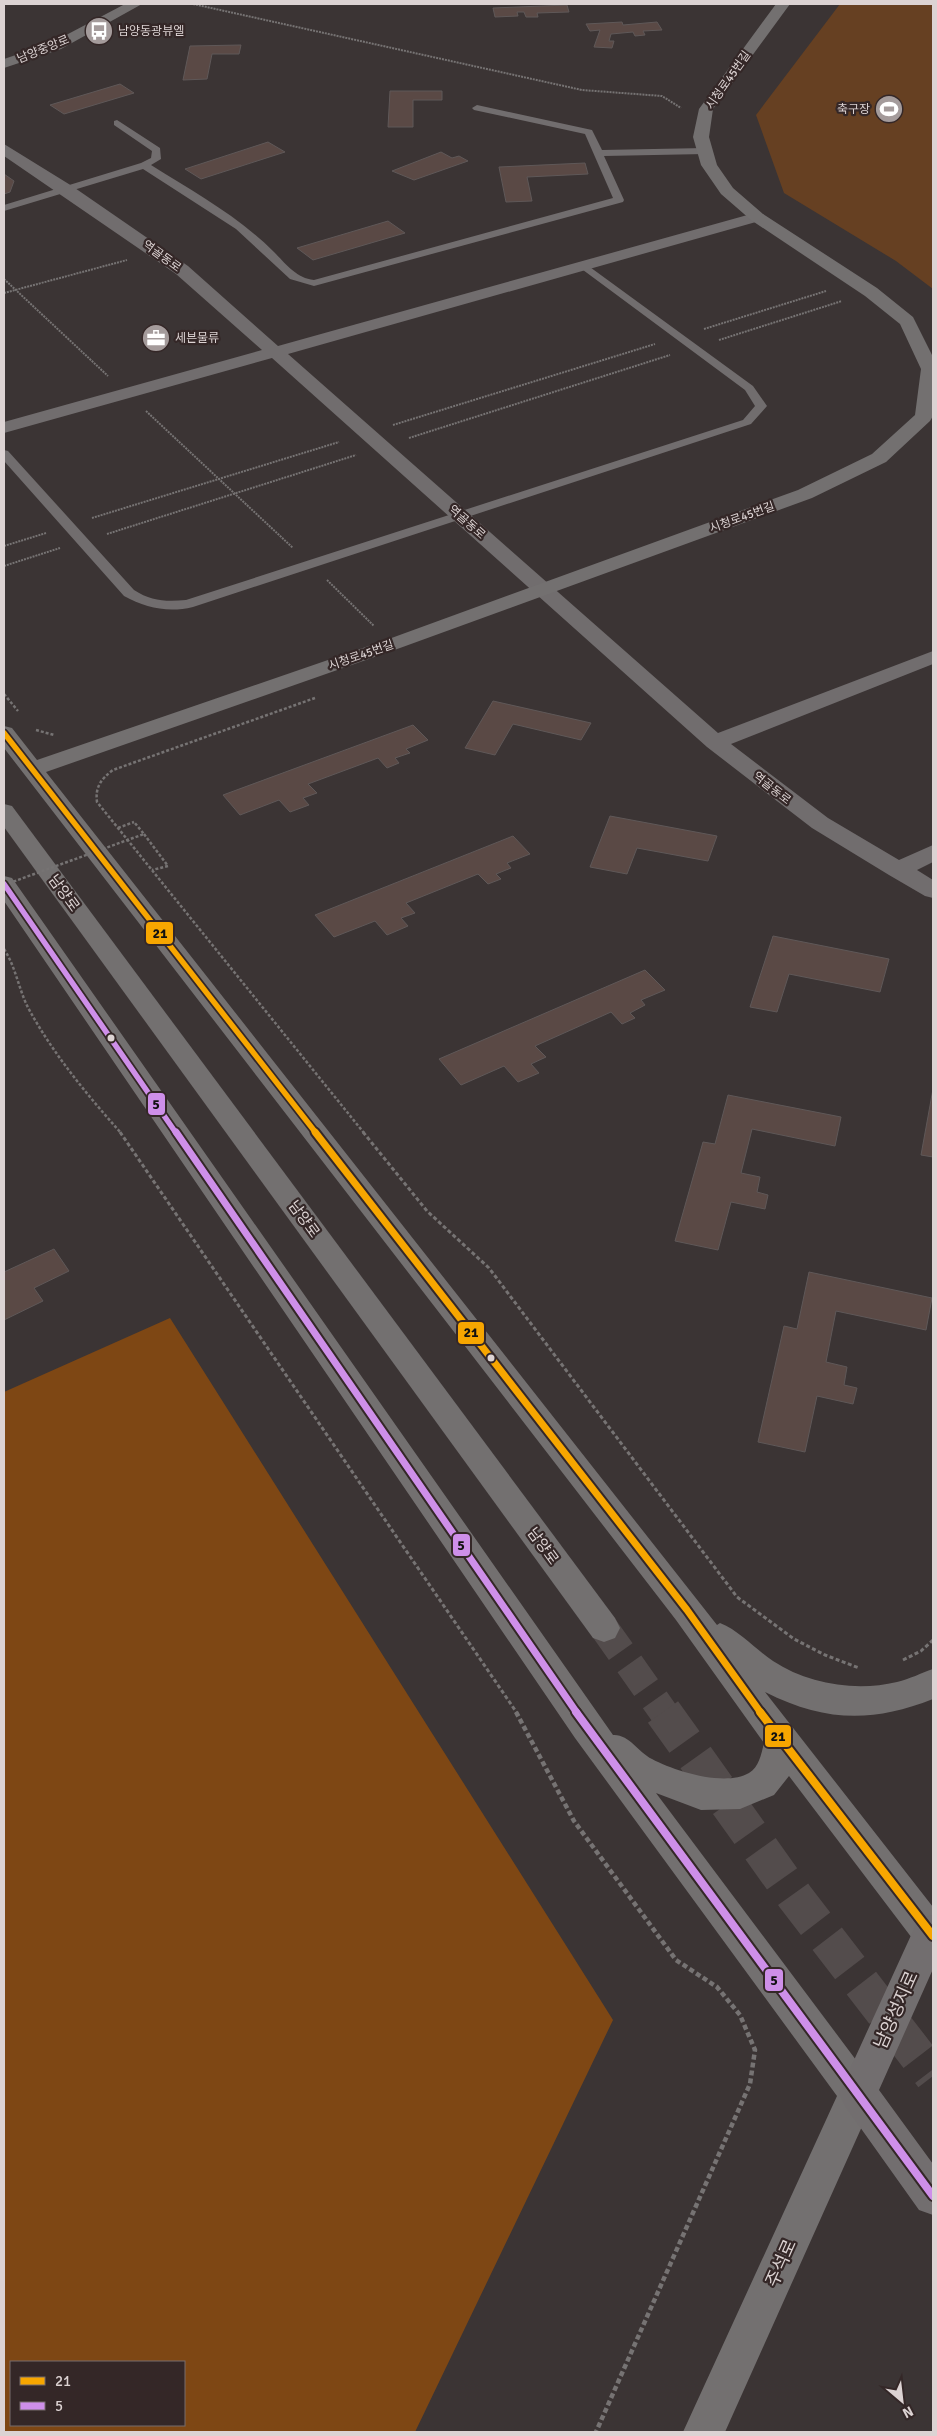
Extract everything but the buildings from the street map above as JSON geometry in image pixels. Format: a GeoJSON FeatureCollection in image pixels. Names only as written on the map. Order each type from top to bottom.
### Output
{"type":"FeatureCollection","features":[{"type":"Feature","properties":{"kind":"main road","name":"남양중앙로"},"geometry":{"type":"LineString","coordinates":[[4,64],[56,46],[135,4]]}},
{"type":"Feature","properties":{"kind":"main road","name":"시청로45번길"},"geometry":{"type":"LineString","coordinates":[[32,769],[544,589],[805,494],[879,458],[924,417],[930,369],[907,322],[863,287],[757,217],[727,191],[709,165],[701,137],[706,109],[783,4]]}},
{"type":"Feature","properties":{"kind":"main road"},"geometry":{"type":"LineString","coordinates":[[12,724],[32,769],[687,1610],[781,1740],[932,1932]]}},
{"type":"Feature","properties":{"kind":"main road","name":"남양로"},"geometry":{"type":"LineString","coordinates":[[4,811],[604,1628]]}},
{"type":"Feature","properties":{"kind":"main road"},"geometry":{"type":"LineString","coordinates":[[4,885],[587,1727],[933,2196]]}},
{"type":"Feature","properties":{"kind":"main road"},"geometry":{"type":"LineString","coordinates":[[687,1610],[748,1662],[784,1685],[820,1695],[866,1701],[897,1697],[933,1684]]}},
{"type":"Feature","properties":{"kind":"main road"},"geometry":{"type":"LineString","coordinates":[[587,1727],[639,1770],[701,1794],[740,1793],[762,1784],[776,1767],[781,1740]]}},
{"type":"Feature","properties":{"kind":"main road","name":"남양성지로"},"geometry":{"type":"LineString","coordinates":[[858,2093],[932,1932]]}},
{"type":"Feature","properties":{"kind":"main road","name":"주석로"},"geometry":{"type":"LineString","coordinates":[[704,2432],[858,2093]]}},
{"type":"Feature","properties":{"kind":"street","name":"역골동로"},"geometry":{"type":"LineString","coordinates":[[4,148],[182,270],[715,742],[820,823],[933,890]]}},
{"type":"Feature","properties":{"kind":"street"},"geometry":{"type":"LineString","coordinates":[[4,428],[757,217]]}},
{"type":"Feature","properties":{"kind":"street"},"geometry":{"type":"LineString","coordinates":[[715,742],[933,657]]}},
{"type":"Feature","properties":{"kind":"street"},"geometry":{"type":"LineString","coordinates":[[898,870],[933,853]]}},
{"type":"Feature","properties":{"kind":"lane"},"geometry":{"type":"LineString","coordinates":[[144,165],[228,217],[267,250],[295,279],[305,283],[314,283],[619,200],[589,132],[477,108]]}},
{"type":"Feature","properties":{"kind":"lane"},"geometry":{"type":"LineString","coordinates":[[4,208],[144,165],[156,159],[157,150],[117,123]]}},
{"type":"Feature","properties":{"kind":"lane"},"geometry":{"type":"LineString","coordinates":[[598,153],[705,151]]}},
{"type":"Feature","properties":{"kind":"lane"},"geometry":{"type":"LineString","coordinates":[[4,454],[129,593],[141,601],[164,607],[188,604],[747,422],[761,406],[749,388],[583,265]]}},
{"type":"Feature","properties":{"kind":"path"},"geometry":{"type":"LineString","coordinates":[[193,4],[582,90],[662,96],[680,106],[685,151]]}},
{"type":"Feature","properties":{"kind":"path"},"geometry":{"type":"LineString","coordinates":[[4,293],[157,252]]}},
{"type":"Feature","properties":{"kind":"path"},"geometry":{"type":"LineString","coordinates":[[4,279],[311,564]]}},
{"type":"Feature","properties":{"kind":"path"},"geometry":{"type":"LineString","coordinates":[[68,525],[680,336],[863,287]]}},
{"type":"Feature","properties":{"kind":"path"},"geometry":{"type":"LineString","coordinates":[[83,541],[694,348],[863,287]]}},
{"type":"Feature","properties":{"kind":"path"},"geometry":{"type":"LineString","coordinates":[[41,526],[52,537]]}},
{"type":"Feature","properties":{"kind":"path"},"geometry":{"type":"LineString","coordinates":[[4,546],[48,532]]}},
{"type":"Feature","properties":{"kind":"path"},"geometry":{"type":"LineString","coordinates":[[4,566],[61,548],[57,542]]}},
{"type":"Feature","properties":{"kind":"path"},"geometry":{"type":"LineString","coordinates":[[334,574],[325,578],[378,630]]}},
{"type":"Feature","properties":{"kind":"path"},"geometry":{"type":"LineString","coordinates":[[4,694],[12,724]]}},
{"type":"Feature","properties":{"kind":"path"},"geometry":{"type":"LineString","coordinates":[[319,697],[112,770],[101,778],[95,791],[97,802],[427,1211],[489,1268],[737,1597],[771,1626],[796,1642],[833,1660],[865,1670]]}},
{"type":"Feature","properties":{"kind":"path"},"geometry":{"type":"LineString","coordinates":[[31,727],[58,736]]}},
{"type":"Feature","properties":{"kind":"path"},"geometry":{"type":"LineString","coordinates":[[118,828],[134,822],[168,866],[152,870]]}},
{"type":"Feature","properties":{"kind":"path"},"geometry":{"type":"LineString","coordinates":[[4,885],[144,834]]}},
{"type":"Feature","properties":{"kind":"path"},"geometry":{"type":"LineString","coordinates":[[4,949],[13,961],[29,1010],[83,1092],[124,1138],[524,1724],[574,1821],[676,1960],[717,1987],[740,2014],[755,2050],[750,2084],[596,2432]]}},
{"type":"Feature","properties":{"kind":"path"},"geometry":{"type":"LineString","coordinates":[[900,1662],[921,1651],[933,1640]]}},
{"type":"Feature","properties":{"kind":"shaded area"},"geometry":{"type":"Polygon","coordinates":[[[840,4],[933,4],[933,289],[896,261],[784,193],[756,115],[840,4]]]}},
{"type":"Feature","properties":{"kind":"shaded area"},"geometry":{"type":"Polygon","coordinates":[[[170,1318],[613,2020],[415,2432],[4,2432],[4,1392],[170,1318]]]}},
{"type":"Feature","properties":{"kind":"tunnel"},"geometry":{"type":"LineString","coordinates":[[604,1628],[664,1713]]}},
{"type":"Feature","properties":{"kind":"tunnel"},"geometry":{"type":"LineString","coordinates":[[663,1712],[795,1897],[933,2076]]}},
{"type":"Feature","properties":{"kind":"transit line","name":"21"},"geometry":{"type":"LineString","coordinates":[[4,733],[687,1610],[781,1740],[933,1936]]}},
{"type":"Feature","properties":{"kind":"transit line","name":"5"},"geometry":{"type":"LineString","coordinates":[[4,884],[587,1727],[933,2196]]}},
{"type":"Feature","properties":{"kind":"place","name":"남양동광뷰엘"},"geometry":{"type":"Point","coordinates":[99,31]}},
{"type":"Feature","properties":{"kind":"place","name":"축구장"},"geometry":{"type":"Point","coordinates":[889,109]}},
{"type":"Feature","properties":{"kind":"place","name":"세븐물류"},"geometry":{"type":"Point","coordinates":[156,338]}}]}
